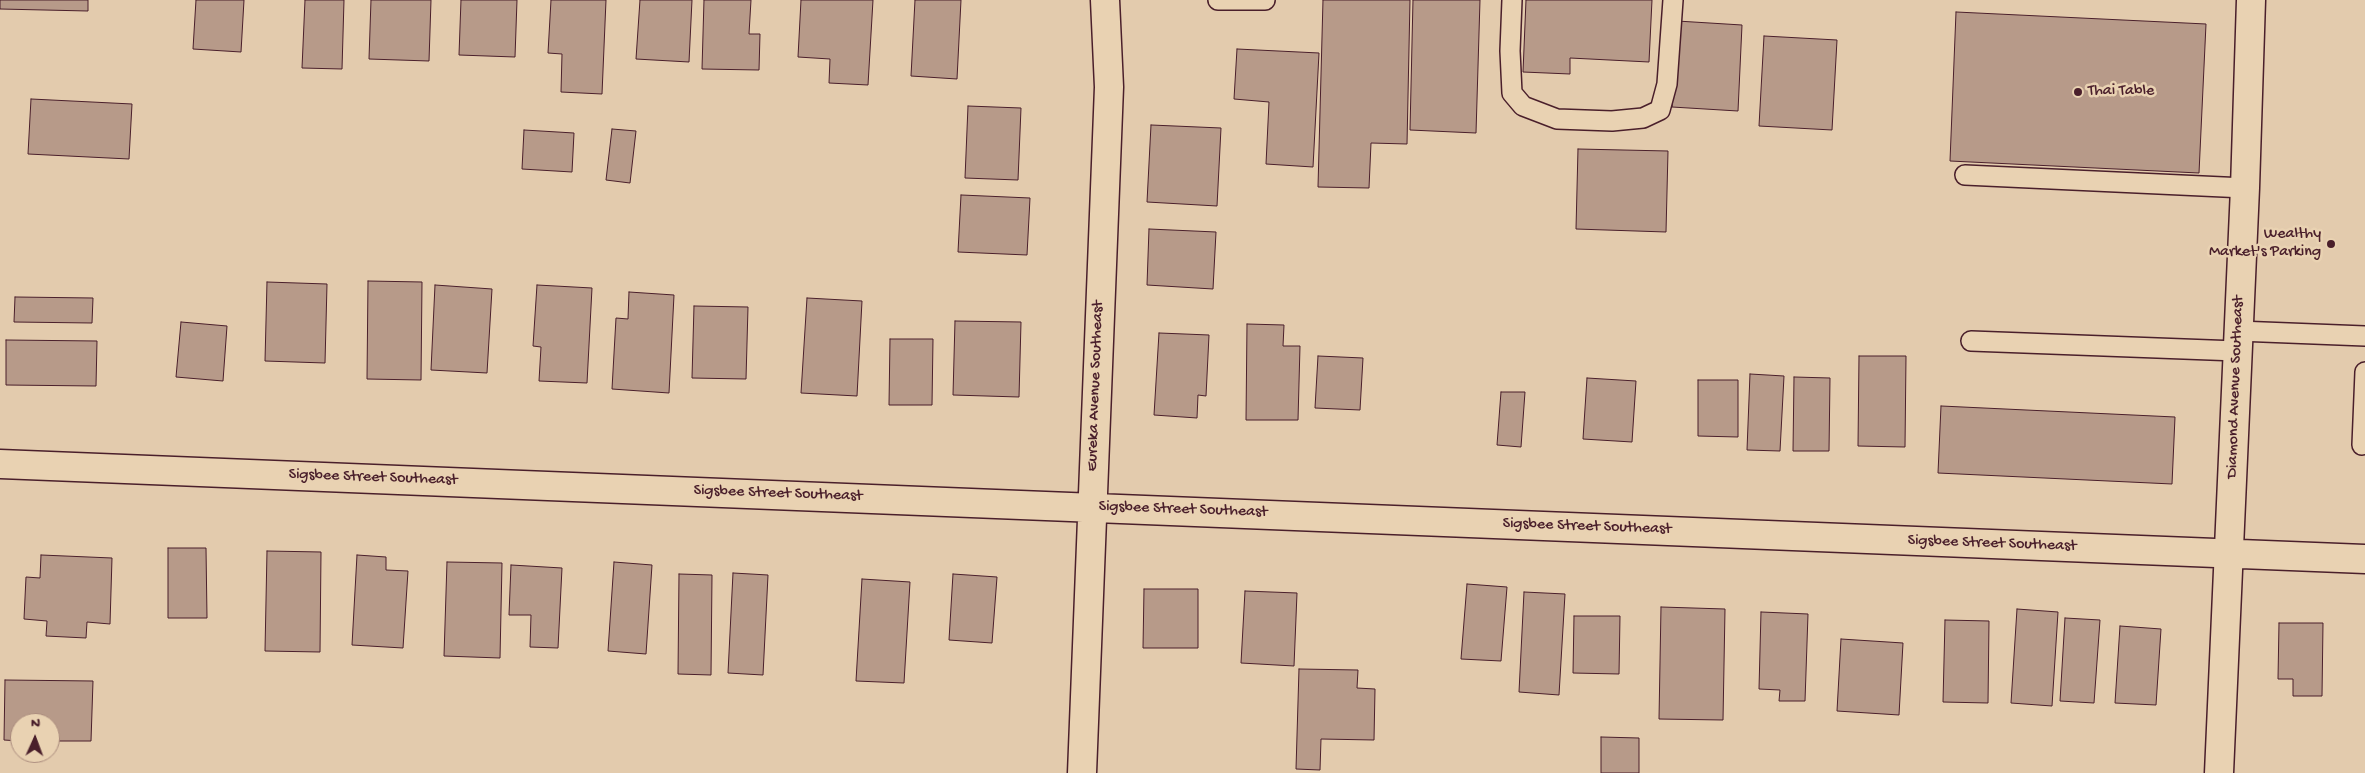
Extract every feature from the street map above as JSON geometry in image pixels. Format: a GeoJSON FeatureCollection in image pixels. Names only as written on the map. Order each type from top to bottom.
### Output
{"type":"FeatureCollection","features":[{"type":"Feature","properties":{"kind":"street","name":"Eureka Avenue Southeast"},"geometry":{"type":"LineString","coordinates":[[1082,773],[1108,86],[1105,0]]}},
{"type":"Feature","properties":{"kind":"street","name":"Diamond Avenue Southeast"},"geometry":{"type":"LineString","coordinates":[[2219,773],[2238,341],[2250,0]]}},
{"type":"Feature","properties":{"kind":"street","name":"Sigsbee Street Southeast"},"geometry":{"type":"LineString","coordinates":[[0,464],[2365,559]]}},
{"type":"Feature","properties":{"kind":"lane"},"geometry":{"type":"LineString","coordinates":[[1218,0],[1265,0]]}},
{"type":"Feature","properties":{"kind":"lane"},"geometry":{"type":"LineString","coordinates":[[1512,0],[1510,51],[1512,93],[1523,106],[1557,119],[1612,121],[1643,118],[1660,110],[1667,84],[1673,0]]}},
{"type":"Feature","properties":{"kind":"lane"},"geometry":{"type":"LineString","coordinates":[[1964,175],[2244,188]]}},
{"type":"Feature","properties":{"kind":"lane"},"geometry":{"type":"LineString","coordinates":[[1972,341],[2238,341],[2365,336]]}},
{"type":"Feature","properties":{"kind":"lane"},"geometry":{"type":"LineString","coordinates":[[2362,445],[2365,372]]}},
{"type":"Feature","properties":{"kind":"building"},"geometry":{"type":"Polygon","coordinates":[[[0,0],[88,0],[88,11],[0,9],[0,0]]]}},
{"type":"Feature","properties":{"kind":"building"},"geometry":{"type":"Polygon","coordinates":[[[196,0],[244,0],[241,52],[193,49],[196,0]]]}},
{"type":"Feature","properties":{"kind":"building"},"geometry":{"type":"Polygon","coordinates":[[[305,0],[344,0],[342,69],[302,68],[305,0]]]}},
{"type":"Feature","properties":{"kind":"building"},"geometry":{"type":"Polygon","coordinates":[[[371,0],[431,0],[429,61],[369,59],[371,0]]]}},
{"type":"Feature","properties":{"kind":"building"},"geometry":{"type":"Polygon","coordinates":[[[461,0],[517,0],[515,57],[459,55],[461,0]]]}},
{"type":"Feature","properties":{"kind":"building"},"geometry":{"type":"Polygon","coordinates":[[[551,0],[606,0],[602,94],[561,92],[562,54],[548,53],[551,0]]]}},
{"type":"Feature","properties":{"kind":"building"},"geometry":{"type":"Polygon","coordinates":[[[640,0],[692,0],[689,62],[636,59],[640,0]]]}},
{"type":"Feature","properties":{"kind":"building"},"geometry":{"type":"Polygon","coordinates":[[[704,0],[751,0],[749,34],[760,34],[759,70],[702,69],[704,0]]]}},
{"type":"Feature","properties":{"kind":"building"},"geometry":{"type":"Polygon","coordinates":[[[801,0],[873,0],[868,85],[829,83],[830,59],[798,57],[801,0]]]}},
{"type":"Feature","properties":{"kind":"building"},"geometry":{"type":"Polygon","coordinates":[[[915,0],[961,0],[957,79],[911,76],[915,0]]]}},
{"type":"Feature","properties":{"kind":"building"},"geometry":{"type":"Polygon","coordinates":[[[1323,0],[1410,0],[1407,144],[1371,143],[1369,188],[1318,187],[1323,0]]]}},
{"type":"Feature","properties":{"kind":"building"},"geometry":{"type":"Polygon","coordinates":[[[1413,0],[1480,0],[1476,133],[1410,130],[1413,0]]]}},
{"type":"Feature","properties":{"kind":"building"},"geometry":{"type":"Polygon","coordinates":[[[1526,0],[1652,0],[1649,62],[1570,58],[1570,74],[1523,72],[1526,0]]]}},
{"type":"Feature","properties":{"kind":"building"},"geometry":{"type":"Polygon","coordinates":[[[1956,12],[2206,24],[2199,173],[1950,161],[1956,12]]]}},
{"type":"Feature","properties":{"kind":"building"},"geometry":{"type":"Polygon","coordinates":[[[1677,21],[1742,25],[1738,111],[1672,107],[1677,21]]]}},
{"type":"Feature","properties":{"kind":"building"},"geometry":{"type":"Polygon","coordinates":[[[1764,36],[1837,40],[1832,130],[1759,126],[1764,36]]]}},
{"type":"Feature","properties":{"kind":"building"},"geometry":{"type":"Polygon","coordinates":[[[1237,49],[1319,53],[1313,167],[1266,164],[1269,102],[1234,99],[1237,49]]]}},
{"type":"Feature","properties":{"kind":"building"},"geometry":{"type":"Polygon","coordinates":[[[31,99],[132,104],[129,159],[28,154],[31,99]]]}},
{"type":"Feature","properties":{"kind":"building"},"geometry":{"type":"Polygon","coordinates":[[[968,106],[1021,108],[1018,180],[965,178],[968,106]]]}},
{"type":"Feature","properties":{"kind":"building"},"geometry":{"type":"Polygon","coordinates":[[[1151,125],[1221,128],[1217,206],[1147,202],[1151,125]]]}},
{"type":"Feature","properties":{"kind":"building"},"geometry":{"type":"Polygon","coordinates":[[[612,129],[636,131],[630,183],[606,180],[612,129]]]}},
{"type":"Feature","properties":{"kind":"building"},"geometry":{"type":"Polygon","coordinates":[[[524,130],[574,133],[572,172],[522,169],[524,130]]]}},
{"type":"Feature","properties":{"kind":"building"},"geometry":{"type":"Polygon","coordinates":[[[1578,149],[1668,151],[1666,232],[1576,229],[1578,149]]]}},
{"type":"Feature","properties":{"kind":"building"},"geometry":{"type":"Polygon","coordinates":[[[961,195],[1030,198],[1027,255],[958,252],[961,195]]]}},
{"type":"Feature","properties":{"kind":"building"},"geometry":{"type":"Polygon","coordinates":[[[1149,229],[1216,232],[1213,289],[1147,285],[1149,229]]]}},
{"type":"Feature","properties":{"kind":"building"},"geometry":{"type":"Polygon","coordinates":[[[368,281],[422,282],[421,380],[367,379],[368,281]]]}},
{"type":"Feature","properties":{"kind":"building"},"geometry":{"type":"Polygon","coordinates":[[[267,282],[327,284],[325,363],[265,361],[267,282]]]}},
{"type":"Feature","properties":{"kind":"building"},"geometry":{"type":"Polygon","coordinates":[[[435,285],[492,289],[487,373],[431,370],[435,285]]]}},
{"type":"Feature","properties":{"kind":"building"},"geometry":{"type":"Polygon","coordinates":[[[537,285],[592,288],[587,383],[539,381],[541,347],[533,346],[537,285]]]}},
{"type":"Feature","properties":{"kind":"building"},"geometry":{"type":"Polygon","coordinates":[[[629,292],[674,295],[669,393],[612,389],[616,318],[628,319],[629,292]]]}},
{"type":"Feature","properties":{"kind":"building"},"geometry":{"type":"Polygon","coordinates":[[[15,297],[93,298],[92,323],[14,322],[15,297]]]}},
{"type":"Feature","properties":{"kind":"building"},"geometry":{"type":"Polygon","coordinates":[[[807,298],[862,301],[857,396],[801,393],[807,298]]]}},
{"type":"Feature","properties":{"kind":"building"},"geometry":{"type":"Polygon","coordinates":[[[694,306],[748,307],[746,379],[692,378],[694,306]]]}},
{"type":"Feature","properties":{"kind":"building"},"geometry":{"type":"Polygon","coordinates":[[[955,321],[1021,322],[1019,397],[953,395],[955,321]]]}},
{"type":"Feature","properties":{"kind":"building"},"geometry":{"type":"Polygon","coordinates":[[[181,322],[227,326],[223,381],[176,377],[181,322]]]}},
{"type":"Feature","properties":{"kind":"building"},"geometry":{"type":"Polygon","coordinates":[[[1247,324],[1284,325],[1283,346],[1300,346],[1298,420],[1246,420],[1247,324]]]}},
{"type":"Feature","properties":{"kind":"building"},"geometry":{"type":"Polygon","coordinates":[[[1159,333],[1209,335],[1206,396],[1198,395],[1197,418],[1154,415],[1159,333]]]}},
{"type":"Feature","properties":{"kind":"building"},"geometry":{"type":"Polygon","coordinates":[[[890,339],[933,339],[932,405],[889,405],[890,339]]]}},
{"type":"Feature","properties":{"kind":"building"},"geometry":{"type":"Polygon","coordinates":[[[6,340],[97,341],[96,386],[6,385],[6,340]]]}},
{"type":"Feature","properties":{"kind":"building"},"geometry":{"type":"Polygon","coordinates":[[[1318,356],[1363,358],[1360,410],[1315,408],[1318,356]]]}},
{"type":"Feature","properties":{"kind":"building"},"geometry":{"type":"Polygon","coordinates":[[[1859,356],[1906,356],[1905,447],[1858,446],[1859,356]]]}},
{"type":"Feature","properties":{"kind":"building"},"geometry":{"type":"Polygon","coordinates":[[[1750,374],[1784,376],[1780,451],[1747,450],[1750,374]]]}},
{"type":"Feature","properties":{"kind":"building"},"geometry":{"type":"Polygon","coordinates":[[[1794,377],[1830,378],[1829,451],[1793,451],[1794,377]]]}},
{"type":"Feature","properties":{"kind":"building"},"geometry":{"type":"Polygon","coordinates":[[[1587,378],[1636,381],[1632,442],[1583,439],[1587,378]]]}},
{"type":"Feature","properties":{"kind":"building"},"geometry":{"type":"Polygon","coordinates":[[[1698,380],[1738,380],[1738,437],[1698,436],[1698,380]]]}},
{"type":"Feature","properties":{"kind":"building"},"geometry":{"type":"Polygon","coordinates":[[[1501,392],[1525,392],[1521,447],[1497,445],[1501,392]]]}},
{"type":"Feature","properties":{"kind":"building"},"geometry":{"type":"Polygon","coordinates":[[[1941,406],[2175,417],[2172,484],[1938,473],[1941,406]]]}},
{"type":"Feature","properties":{"kind":"building"},"geometry":{"type":"Polygon","coordinates":[[[168,548],[206,548],[207,618],[168,618],[168,548]]]}},
{"type":"Feature","properties":{"kind":"building"},"geometry":{"type":"Polygon","coordinates":[[[267,551],[321,552],[320,652],[265,651],[267,551]]]}},
{"type":"Feature","properties":{"kind":"building"},"geometry":{"type":"Polygon","coordinates":[[[41,555],[112,558],[110,624],[87,622],[86,638],[46,636],[47,621],[24,619],[26,577],[40,578],[41,555]]]}},
{"type":"Feature","properties":{"kind":"building"},"geometry":{"type":"Polygon","coordinates":[[[357,555],[386,557],[386,570],[408,571],[403,648],[352,645],[357,555]]]}},
{"type":"Feature","properties":{"kind":"building"},"geometry":{"type":"Polygon","coordinates":[[[447,562],[502,563],[500,658],[444,656],[447,562]]]}},
{"type":"Feature","properties":{"kind":"building"},"geometry":{"type":"Polygon","coordinates":[[[614,562],[652,565],[646,654],[608,651],[614,562]]]}},
{"type":"Feature","properties":{"kind":"building"},"geometry":{"type":"Polygon","coordinates":[[[511,565],[562,568],[558,648],[530,647],[531,615],[509,615],[511,565]]]}},
{"type":"Feature","properties":{"kind":"building"},"geometry":{"type":"Polygon","coordinates":[[[733,573],[768,575],[763,675],[728,673],[733,573]]]}},
{"type":"Feature","properties":{"kind":"building"},"geometry":{"type":"Polygon","coordinates":[[[679,574],[712,575],[711,675],[678,674],[679,574]]]}},
{"type":"Feature","properties":{"kind":"building"},"geometry":{"type":"Polygon","coordinates":[[[953,574],[997,577],[992,643],[949,640],[953,574]]]}},
{"type":"Feature","properties":{"kind":"building"},"geometry":{"type":"Polygon","coordinates":[[[862,579],[910,582],[904,683],[856,681],[862,579]]]}},
{"type":"Feature","properties":{"kind":"building"},"geometry":{"type":"Polygon","coordinates":[[[1467,584],[1507,587],[1501,661],[1461,659],[1467,584]]]}},
{"type":"Feature","properties":{"kind":"building"},"geometry":{"type":"Polygon","coordinates":[[[1144,589],[1198,589],[1198,648],[1143,648],[1144,589]]]}},
{"type":"Feature","properties":{"kind":"building"},"geometry":{"type":"Polygon","coordinates":[[[1245,591],[1297,593],[1294,666],[1241,663],[1245,591]]]}},
{"type":"Feature","properties":{"kind":"building"},"geometry":{"type":"Polygon","coordinates":[[[1524,592],[1565,594],[1559,695],[1519,692],[1524,592]]]}},
{"type":"Feature","properties":{"kind":"building"},"geometry":{"type":"Polygon","coordinates":[[[1661,607],[1725,609],[1723,720],[1659,719],[1661,607]]]}},
{"type":"Feature","properties":{"kind":"building"},"geometry":{"type":"Polygon","coordinates":[[[2017,609],[2058,612],[2052,706],[2011,703],[2017,609]]]}},
{"type":"Feature","properties":{"kind":"building"},"geometry":{"type":"Polygon","coordinates":[[[1761,612],[1808,614],[1805,701],[1779,701],[1780,690],[1759,689],[1761,612]]]}},
{"type":"Feature","properties":{"kind":"building"},"geometry":{"type":"Polygon","coordinates":[[[1574,616],[1620,616],[1619,674],[1573,673],[1574,616]]]}},
{"type":"Feature","properties":{"kind":"building"},"geometry":{"type":"Polygon","coordinates":[[[2065,618],[2100,620],[2094,703],[2060,701],[2065,618]]]}},
{"type":"Feature","properties":{"kind":"building"},"geometry":{"type":"Polygon","coordinates":[[[1945,620],[1989,621],[1988,703],[1943,702],[1945,620]]]}},
{"type":"Feature","properties":{"kind":"building"},"geometry":{"type":"Polygon","coordinates":[[[2279,623],[2323,623],[2322,696],[2293,696],[2293,679],[2278,679],[2279,623]]]}},
{"type":"Feature","properties":{"kind":"building"},"geometry":{"type":"Polygon","coordinates":[[[2120,626],[2161,629],[2156,705],[2115,703],[2120,626]]]}},
{"type":"Feature","properties":{"kind":"building"},"geometry":{"type":"Polygon","coordinates":[[[1841,639],[1903,643],[1899,715],[1837,711],[1841,639]]]}},
{"type":"Feature","properties":{"kind":"building"},"geometry":{"type":"Polygon","coordinates":[[[1299,669],[1358,670],[1357,688],[1375,689],[1374,740],[1321,739],[1320,770],[1296,769],[1299,669]]]}},
{"type":"Feature","properties":{"kind":"building"},"geometry":{"type":"Polygon","coordinates":[[[5,680],[93,681],[91,741],[60,741],[60,713],[10,713],[10,740],[4,740],[5,680]]]}},
{"type":"Feature","properties":{"kind":"building"},"geometry":{"type":"Polygon","coordinates":[[[1601,737],[1639,738],[1639,773],[1601,773],[1601,737]]]}},
{"type":"Feature","properties":{"kind":"place","name":"Thai Table"},"geometry":{"type":"Point","coordinates":[2078,92]}},
{"type":"Feature","properties":{"kind":"place","name":"Wealthy Market's Parking"},"geometry":{"type":"Point","coordinates":[2331,244]}}]}
